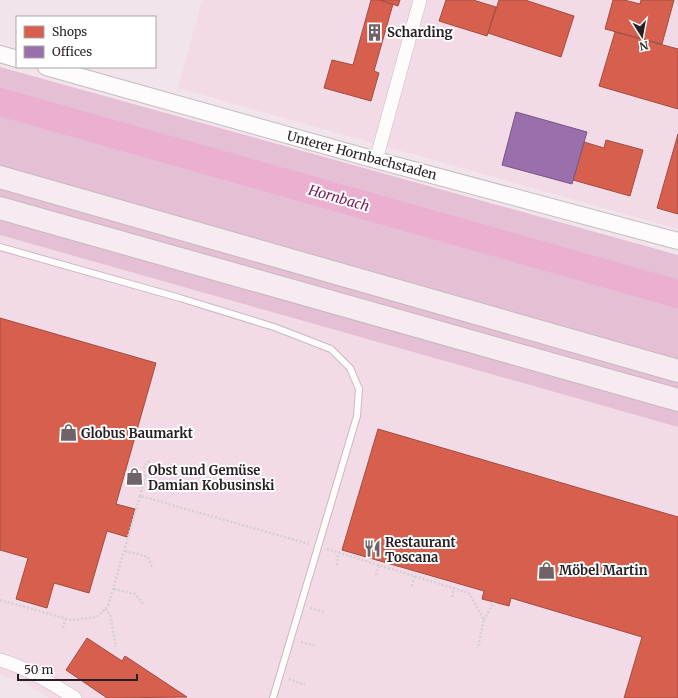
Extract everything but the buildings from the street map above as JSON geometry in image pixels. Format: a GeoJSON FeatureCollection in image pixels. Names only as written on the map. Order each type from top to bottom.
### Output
{"type":"FeatureCollection","features":[{"type":"Feature","properties":{"kind":"highway"},"geometry":{"type":"LineString","coordinates":[[0,177],[678,371]]}},
{"type":"Feature","properties":{"kind":"highway"},"geometry":{"type":"LineString","coordinates":[[0,208],[678,400]]}},
{"type":"Feature","properties":{"kind":"street"},"geometry":{"type":"LineString","coordinates":[[376,160],[420,0]]}},
{"type":"Feature","properties":{"kind":"street"},"geometry":{"type":"LineString","coordinates":[[0,54],[16,59]]}},
{"type":"Feature","properties":{"kind":"street","name":"Unterer Hornbachstaden"},"geometry":{"type":"LineString","coordinates":[[50,68],[376,160],[678,241]]}},
{"type":"Feature","properties":{"kind":"street"},"geometry":{"type":"LineString","coordinates":[[0,660],[14,664],[35,674],[76,698]]}},
{"type":"Feature","properties":{"kind":"lane"},"geometry":{"type":"LineString","coordinates":[[0,247],[180,298],[274,327],[331,349],[350,368],[359,389],[357,416],[272,698]]}},
{"type":"Feature","properties":{"kind":"path"},"geometry":{"type":"LineString","coordinates":[[0,600],[71,620],[97,617],[108,606],[114,589],[145,478],[144,466],[152,458]]}},
{"type":"Feature","properties":{"kind":"path"},"geometry":{"type":"LineString","coordinates":[[140,496],[318,546],[469,593],[484,620]]}},
{"type":"Feature","properties":{"kind":"path"},"geometry":{"type":"LineString","coordinates":[[125,550],[148,557],[152,567]]}},
{"type":"Feature","properties":{"kind":"path"},"geometry":{"type":"LineString","coordinates":[[337,565],[338,553]]}},
{"type":"Feature","properties":{"kind":"path"},"geometry":{"type":"LineString","coordinates":[[376,575],[379,565]]}},
{"type":"Feature","properties":{"kind":"path"},"geometry":{"type":"LineString","coordinates":[[412,586],[415,576]]}},
{"type":"Feature","properties":{"kind":"path"},"geometry":{"type":"LineString","coordinates":[[452,597],[454,588]]}},
{"type":"Feature","properties":{"kind":"path"},"geometry":{"type":"LineString","coordinates":[[114,589],[135,594],[143,604]]}},
{"type":"Feature","properties":{"kind":"path"},"geometry":{"type":"LineString","coordinates":[[478,647],[484,620],[494,602]]}},
{"type":"Feature","properties":{"kind":"path"},"geometry":{"type":"LineString","coordinates":[[105,609],[110,614],[116,647]]}},
{"type":"Feature","properties":{"kind":"path"},"geometry":{"type":"LineString","coordinates":[[63,628],[66,618]]}},
{"type":"Feature","properties":{"kind":"path"},"geometry":{"type":"LineString","coordinates":[[290,639],[316,646]]}},
{"type":"Feature","properties":{"kind":"path"},"geometry":{"type":"LineString","coordinates":[[279,676],[306,685]]}},
{"type":"Feature","properties":{"kind":"shaded area"},"geometry":{"type":"Polygon","coordinates":[[[202,0],[678,0],[678,229],[178,88],[202,0]]]}},
{"type":"Feature","properties":{"kind":"shaded area"},"geometry":{"type":"Polygon","coordinates":[[[0,67],[678,255],[678,427],[0,235],[0,67]]]}},
{"type":"Feature","properties":{"kind":"shaded area"},"geometry":{"type":"Polygon","coordinates":[[[0,235],[678,427],[678,698],[49,698],[27,684],[0,675],[0,235]]]}},
{"type":"Feature","properties":{"kind":"waterway","name":"Hornbach"},"geometry":{"type":"LineString","coordinates":[[0,102],[678,294]]}},
{"type":"Feature","properties":{"kind":"place","name":"Scharding"},"geometry":{"type":"Point","coordinates":[374,32]}},
{"type":"Feature","properties":{"kind":"place","name":"Globus Baumarkt"},"geometry":{"type":"Point","coordinates":[68,433]}},
{"type":"Feature","properties":{"kind":"place","name":"Obst und Gemüse Damian Kobusinski"},"geometry":{"type":"Point","coordinates":[135,477]}},
{"type":"Feature","properties":{"kind":"place","name":"Restaurant Toscana"},"geometry":{"type":"Point","coordinates":[372,549]}},
{"type":"Feature","properties":{"kind":"place","name":"Möbel Martin"},"geometry":{"type":"Point","coordinates":[546,570]}}]}
